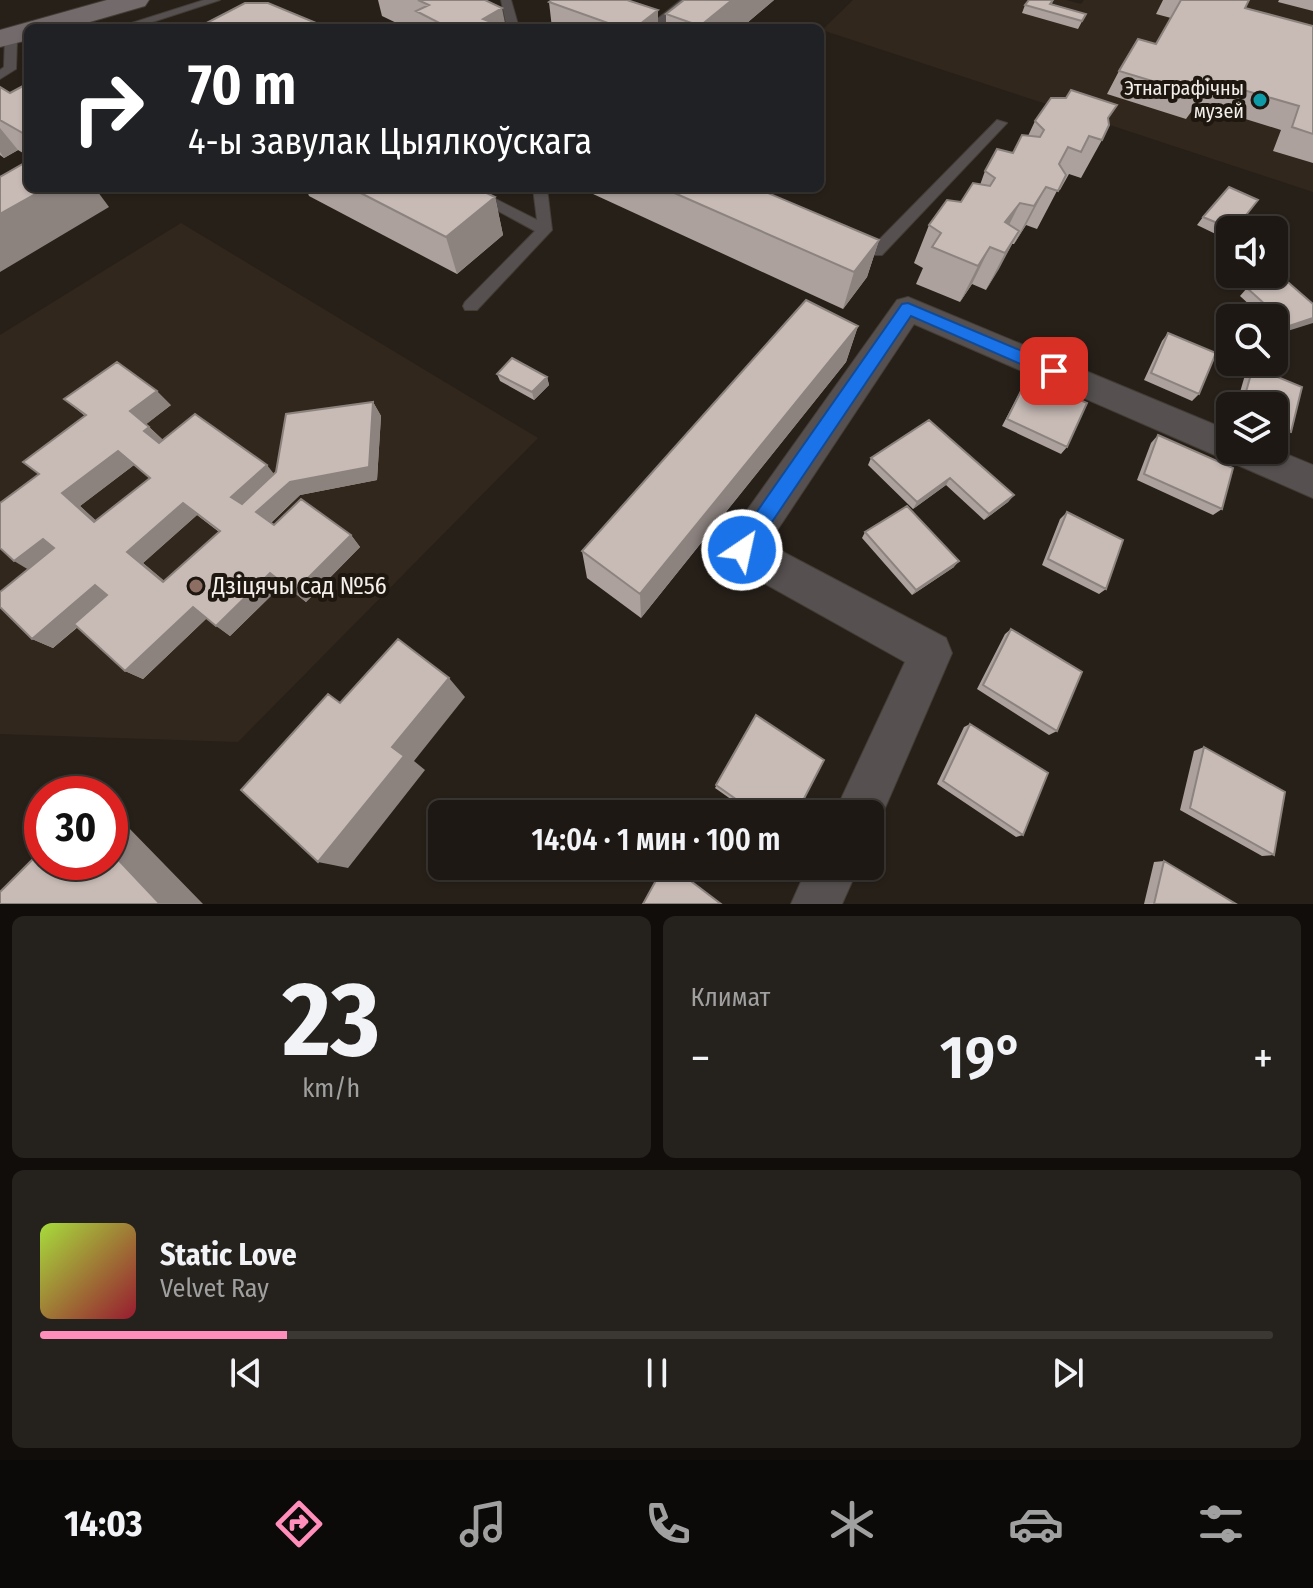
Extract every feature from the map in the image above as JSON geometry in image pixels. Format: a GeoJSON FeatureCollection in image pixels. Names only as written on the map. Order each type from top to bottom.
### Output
{"type":"FeatureCollection","features":[{"type":"Feature","properties":{"kind":"main road"},"geometry":{"type":"LineString","coordinates":[[53,24],[136,0]]}},
{"type":"Feature","properties":{"kind":"street"},"geometry":{"type":"LineString","coordinates":[[864,800],[931,653],[742,550],[908,308],[1216,441]]}},
{"type":"Feature","properties":{"kind":"street"},"geometry":{"type":"LineString","coordinates":[[1271,464],[1313,482]]}},
{"type":"Feature","properties":{"kind":"street"},"geometry":{"type":"LineString","coordinates":[[816,904],[827,880]]}},
{"type":"Feature","properties":{"kind":"lane"},"geometry":{"type":"LineString","coordinates":[[135,24],[215,0]]}},
{"type":"Feature","properties":{"kind":"lane"},"geometry":{"type":"LineString","coordinates":[[506,0],[512,24]]}},
{"type":"Feature","properties":{"kind":"lane"},"geometry":{"type":"LineString","coordinates":[[657,24],[688,0]]}},
{"type":"Feature","properties":{"kind":"lane"},"geometry":{"type":"LineString","coordinates":[[0,75],[10,69],[17,36]]}},
{"type":"Feature","properties":{"kind":"lane"},"geometry":{"type":"LineString","coordinates":[[835,232],[877,251],[1001,123]]}},
{"type":"Feature","properties":{"kind":"lane"},"geometry":{"type":"LineString","coordinates":[[471,192],[545,230]]}},
{"type":"Feature","properties":{"kind":"lane"},"geometry":{"type":"LineString","coordinates":[[540,192],[545,230]]}},
{"type":"Feature","properties":{"kind":"lane"},"geometry":{"type":"LineString","coordinates":[[471,306],[545,230]]}},
{"type":"Feature","properties":{"kind":"shaded area"},"geometry":{"type":"Polygon","coordinates":[[[853,0],[1066,0],[1081,4],[1084,0],[1313,0],[1313,192],[824,31],[853,0]]]}},
{"type":"Feature","properties":{"kind":"shaded area","name":"Дзіцячы сад №56"},"geometry":{"type":"Polygon","coordinates":[[[181,223],[538,438],[238,742],[0,734],[0,335],[181,223]]]}},
{"type":"Feature","properties":{"kind":"building"},"geometry":{"type":"Polygon","coordinates":[[[418,0],[485,0],[502,8],[483,19],[491,22],[487,24],[441,24],[416,11],[429,5],[418,0]]]}},
{"type":"Feature","properties":{"kind":"building"},"geometry":{"type":"Polygon","coordinates":[[[627,0],[658,10],[640,24],[611,24],[549,2],[627,0]]]}},
{"type":"Feature","properties":{"kind":"building"},"geometry":{"type":"Polygon","coordinates":[[[684,0],[732,0],[702,24],[666,14],[684,0]]]}},
{"type":"Feature","properties":{"kind":"building"},"geometry":{"type":"Polygon","coordinates":[[[1029,0],[1053,0],[1050,4],[1086,14],[1082,21],[1025,5],[1029,0]]]}},
{"type":"Feature","properties":{"kind":"building"},"geometry":{"type":"Polygon","coordinates":[[[1181,0],[1249,0],[1245,8],[1313,26],[1313,134],[1292,127],[1299,106],[1209,80],[1202,96],[1119,71],[1138,39],[1156,44],[1181,0]]]}},
{"type":"Feature","properties":{"kind":"building"},"geometry":{"type":"Polygon","coordinates":[[[245,3],[268,3],[318,24],[205,24],[245,3]]]}},
{"type":"Feature","properties":{"kind":"building"},"geometry":{"type":"Polygon","coordinates":[[[0,87],[10,93],[24,87],[24,134],[0,120],[0,87]]]}},
{"type":"Feature","properties":{"kind":"building"},"geometry":{"type":"Polygon","coordinates":[[[1071,90],[1117,105],[1108,118],[1109,125],[1102,140],[1089,136],[1081,152],[1068,147],[1059,164],[1066,175],[1058,191],[1046,187],[1034,206],[1020,203],[1005,222],[1019,231],[1005,253],[990,247],[978,266],[932,247],[941,233],[929,225],[947,200],[961,202],[973,183],[990,186],[995,178],[985,171],[997,149],[1013,153],[1022,135],[1040,137],[1044,130],[1035,121],[1051,98],[1066,98],[1071,90]]]}},
{"type":"Feature","properties":{"kind":"building"},"geometry":{"type":"Polygon","coordinates":[[[24,163],[24,192],[39,192],[0,214],[0,177],[24,163]]]}},
{"type":"Feature","properties":{"kind":"building"},"geometry":{"type":"Polygon","coordinates":[[[1229,187],[1258,200],[1245,216],[1216,216],[1216,222],[1203,217],[1229,187]]]}},
{"type":"Feature","properties":{"kind":"building"},"geometry":{"type":"Polygon","coordinates":[[[359,192],[484,192],[495,197],[446,237],[359,192]]]}},
{"type":"Feature","properties":{"kind":"building"},"geometry":{"type":"Polygon","coordinates":[[[672,192],[765,192],[879,240],[854,272],[672,192]]]}},
{"type":"Feature","properties":{"kind":"building"},"geometry":{"type":"Polygon","coordinates":[[[1288,282],[1313,304],[1313,318],[1289,326],[1288,304],[1265,304],[1247,288],[1288,288],[1288,282]]]}},
{"type":"Feature","properties":{"kind":"building"},"geometry":{"type":"Polygon","coordinates":[[[806,300],[858,326],[640,594],[582,551],[806,300]]]}},
{"type":"Feature","properties":{"kind":"building"},"geometry":{"type":"Polygon","coordinates":[[[1168,333],[1216,353],[1199,394],[1151,373],[1168,333]]]}},
{"type":"Feature","properties":{"kind":"building"},"geometry":{"type":"Polygon","coordinates":[[[512,358],[547,377],[532,392],[497,374],[512,358]]]}},
{"type":"Feature","properties":{"kind":"building"},"geometry":{"type":"Polygon","coordinates":[[[117,362],[157,391],[130,411],[149,427],[144,431],[159,443],[195,414],[267,465],[231,497],[242,504],[276,472],[286,414],[373,402],[369,467],[290,482],[256,512],[274,525],[301,499],[351,535],[294,592],[270,573],[216,626],[193,607],[125,671],[74,624],[107,595],[95,585],[32,639],[0,607],[0,592],[54,548],[43,539],[14,561],[0,548],[0,503],[39,474],[23,462],[86,415],[64,399],[117,362]],[[118,451],[62,493],[94,522],[150,478],[118,451]],[[183,503],[127,552],[163,582],[220,531],[183,503]]]}},
{"type":"Feature","properties":{"kind":"building"},"geometry":{"type":"Polygon","coordinates":[[[1250,376],[1275,376],[1302,387],[1291,432],[1288,431],[1288,392],[1246,392],[1250,376]]]}},
{"type":"Feature","properties":{"kind":"building"},"geometry":{"type":"Polygon","coordinates":[[[1028,377],[1087,403],[1067,447],[1007,419],[1028,377]]]}},
{"type":"Feature","properties":{"kind":"building"},"geometry":{"type":"Polygon","coordinates":[[[929,420],[1014,495],[989,514],[950,478],[917,502],[871,458],[929,420]]]}},
{"type":"Feature","properties":{"kind":"building"},"geometry":{"type":"Polygon","coordinates":[[[1158,435],[1216,461],[1216,464],[1233,468],[1222,509],[1144,474],[1158,435]]]}},
{"type":"Feature","properties":{"kind":"building"},"geometry":{"type":"Polygon","coordinates":[[[907,506],[959,561],[916,590],[865,532],[907,506]]]}},
{"type":"Feature","properties":{"kind":"building"},"geometry":{"type":"Polygon","coordinates":[[[1067,512],[1123,540],[1106,589],[1048,559],[1067,512]]]}},
{"type":"Feature","properties":{"kind":"building"},"geometry":{"type":"Polygon","coordinates":[[[1011,629],[1082,672],[1057,731],[983,685],[1011,629]]]}},
{"type":"Feature","properties":{"kind":"building"},"geometry":{"type":"Polygon","coordinates":[[[398,639],[449,678],[392,747],[404,756],[318,862],[241,790],[328,694],[340,703],[398,639]]]}},
{"type":"Feature","properties":{"kind":"building"},"geometry":{"type":"Polygon","coordinates":[[[756,715],[824,760],[803,800],[737,800],[716,785],[756,715]]]}},
{"type":"Feature","properties":{"kind":"building"},"geometry":{"type":"Polygon","coordinates":[[[970,724],[1048,773],[1023,835],[943,781],[970,724]]]}},
{"type":"Feature","properties":{"kind":"building"},"geometry":{"type":"Polygon","coordinates":[[[1204,747],[1285,792],[1274,855],[1190,808],[1204,747]]]}},
{"type":"Feature","properties":{"kind":"building"},"geometry":{"type":"Polygon","coordinates":[[[1164,861],[1236,904],[1154,904],[1164,861]]]}},
{"type":"Feature","properties":{"kind":"building"},"geometry":{"type":"Polygon","coordinates":[[[24,868],[24,880],[128,880],[128,870],[160,904],[0,904],[0,892],[24,868]]]}},
{"type":"Feature","properties":{"kind":"building"},"geometry":{"type":"Polygon","coordinates":[[[656,880],[689,880],[721,904],[643,904],[656,880]]]}},
{"type":"Feature","properties":{"kind":"place","name":"Этнаграфічны музей"},"geometry":{"type":"Point","coordinates":[1260,100]}},
{"type":"Feature","properties":{"kind":"place","name":"Дзіцячы сад №56"},"geometry":{"type":"Point","coordinates":[196,586]}},
{"type":"Feature","properties":{"kind":"route"},"geometry":{"type":"LineString","coordinates":[[742,550],[908,308],[1054,371]]}}]}
